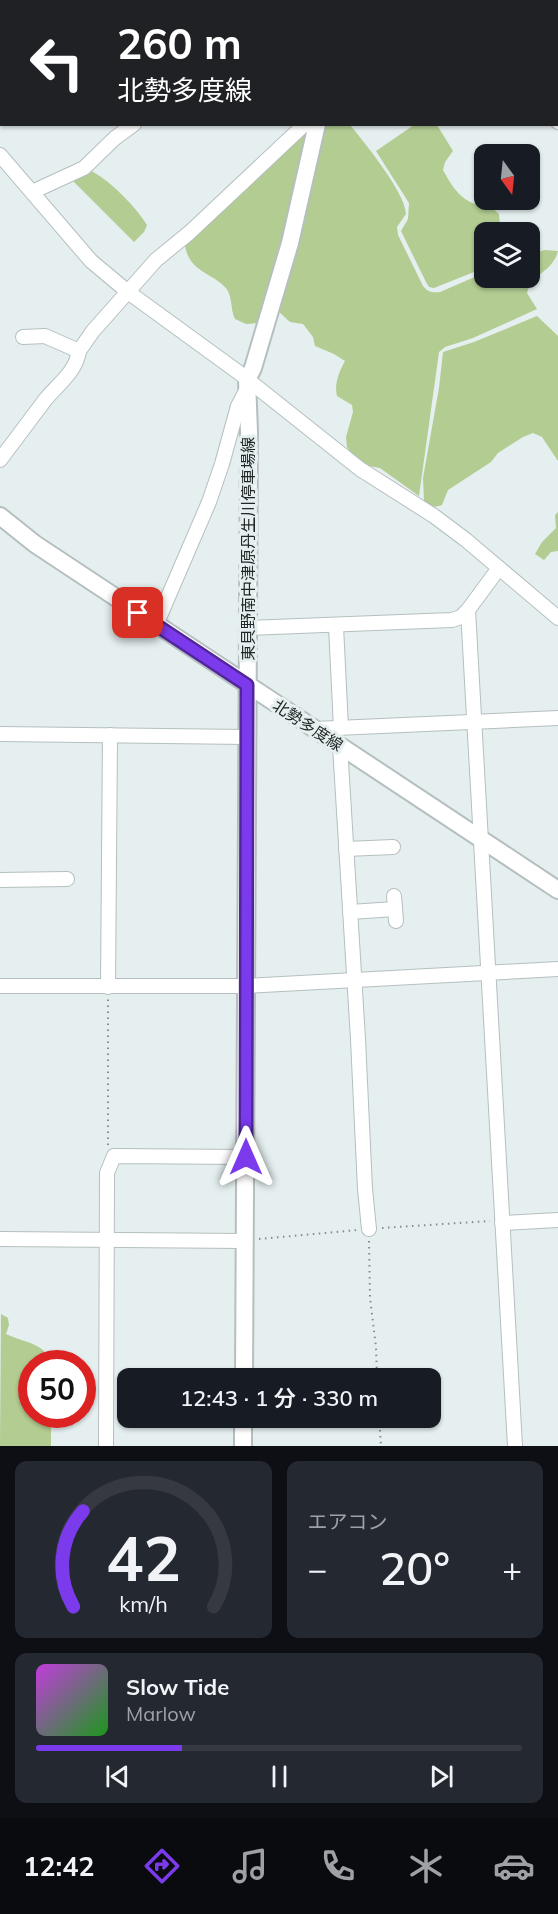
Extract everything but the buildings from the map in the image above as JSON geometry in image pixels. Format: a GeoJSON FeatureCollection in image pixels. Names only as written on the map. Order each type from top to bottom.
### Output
{"type":"FeatureCollection","features":[{"type":"Feature","properties":{"kind":"main road","name":"東貝野南中津原丹生川停車場線"},"geometry":{"type":"LineString","coordinates":[[244,1368],[247,384],[290,243],[317,126]]}},
{"type":"Feature","properties":{"kind":"main road","name":"北勢多度線"},"geometry":{"type":"LineString","coordinates":[[0,516],[35,544],[558,890]]}},
{"type":"Feature","properties":{"kind":"main road"},"geometry":{"type":"LineString","coordinates":[[243,1428],[243,1446]]}},
{"type":"Feature","properties":{"kind":"street"},"geometry":{"type":"LineString","coordinates":[[32,192],[84,168],[131,126]]}},
{"type":"Feature","properties":{"kind":"street"},"geometry":{"type":"LineString","coordinates":[[0,460],[47,398],[67,377],[75,365],[79,351],[93,331],[156,260],[303,126]]}},
{"type":"Feature","properties":{"kind":"street"},"geometry":{"type":"LineString","coordinates":[[0,154],[91,261],[247,384],[360,469],[434,516],[558,618]]}},
{"type":"Feature","properties":{"kind":"street"},"geometry":{"type":"LineString","coordinates":[[23,338],[45,336],[79,351]]}},
{"type":"Feature","properties":{"kind":"street"},"geometry":{"type":"LineString","coordinates":[[156,625],[209,502],[238,406],[247,384]]}},
{"type":"Feature","properties":{"kind":"street"},"geometry":{"type":"LineString","coordinates":[[247,628],[452,620],[461,617],[468,610],[499,568]]}},
{"type":"Feature","properties":{"kind":"street"},"geometry":{"type":"LineString","coordinates":[[468,610],[515,1446]]}},
{"type":"Feature","properties":{"kind":"street"},"geometry":{"type":"LineString","coordinates":[[336,626],[341,728]]}},
{"type":"Feature","properties":{"kind":"street"},"geometry":{"type":"LineString","coordinates":[[314,729],[558,718]]}},
{"type":"Feature","properties":{"kind":"street"},"geometry":{"type":"LineString","coordinates":[[0,734],[247,737]]}},
{"type":"Feature","properties":{"kind":"street"},"geometry":{"type":"LineString","coordinates":[[108,987],[110,735]]}},
{"type":"Feature","properties":{"kind":"street"},"geometry":{"type":"LineString","coordinates":[[340,746],[369,1229]]}},
{"type":"Feature","properties":{"kind":"street"},"geometry":{"type":"LineString","coordinates":[[346,849],[393,847]]}},
{"type":"Feature","properties":{"kind":"street"},"geometry":{"type":"LineString","coordinates":[[0,880],[67,879]]}},
{"type":"Feature","properties":{"kind":"street"},"geometry":{"type":"LineString","coordinates":[[350,912],[395,909]]}},
{"type":"Feature","properties":{"kind":"street"},"geometry":{"type":"LineString","coordinates":[[0,986],[246,986],[558,969]]}},
{"type":"Feature","properties":{"kind":"street"},"geometry":{"type":"LineString","coordinates":[[106,1446],[107,1173],[114,1156],[246,1157]]}},
{"type":"Feature","properties":{"kind":"street"},"geometry":{"type":"LineString","coordinates":[[502,1223],[558,1220]]}},
{"type":"Feature","properties":{"kind":"street"},"geometry":{"type":"LineString","coordinates":[[0,1239],[244,1241]]}},
{"type":"Feature","properties":{"kind":"path"},"geometry":{"type":"LineString","coordinates":[[108,987],[108,1151],[110,1166]]}},
{"type":"Feature","properties":{"kind":"path"},"geometry":{"type":"LineString","coordinates":[[369,1229],[370,1298],[377,1368]]}},
{"type":"Feature","properties":{"kind":"path"},"geometry":{"type":"LineString","coordinates":[[380,1428],[381,1446]]}},
{"type":"Feature","properties":{"kind":"green space"},"geometry":{"type":"Polygon","coordinates":[[[311,126],[260,323],[246,324],[235,319],[230,295],[226,288],[201,271],[191,261],[185,245],[311,126]]]}},
{"type":"Feature","properties":{"kind":"green space"},"geometry":{"type":"Polygon","coordinates":[[[322,126],[351,126],[392,181],[406,214],[397,227],[398,235],[423,286],[428,291],[440,292],[474,277],[474,288],[529,288],[527,293],[537,309],[473,338],[445,347],[439,352],[419,496],[380,468],[364,465],[353,456],[347,447],[346,437],[353,412],[352,405],[337,396],[336,392],[338,378],[345,361],[315,346],[313,337],[303,324],[290,322],[277,310],[322,126]]]}},
{"type":"Feature","properties":{"kind":"green space"},"geometry":{"type":"Polygon","coordinates":[[[413,126],[438,126],[453,151],[445,162],[443,170],[456,191],[474,203],[474,210],[494,210],[499,214],[500,222],[474,222],[474,272],[434,288],[429,287],[401,231],[408,219],[409,203],[376,151],[413,126]]]}},
{"type":"Feature","properties":{"kind":"green space"},"geometry":{"type":"Polygon","coordinates":[[[88,169],[121,194],[147,225],[144,232],[134,242],[74,182],[75,178],[88,169]]]}},
{"type":"Feature","properties":{"kind":"green space"},"geometry":{"type":"Polygon","coordinates":[[[540,251],[558,251],[551,264],[540,274],[540,251]]]}},
{"type":"Feature","properties":{"kind":"green space"},"geometry":{"type":"Polygon","coordinates":[[[537,316],[558,336],[558,461],[542,437],[533,433],[498,453],[491,462],[448,490],[442,505],[430,506],[424,501],[423,478],[443,352],[537,316]]]}},
{"type":"Feature","properties":{"kind":"green space"},"geometry":{"type":"Polygon","coordinates":[[[558,512],[558,551],[551,552],[544,560],[535,554],[542,542],[556,528],[555,515],[558,512]]]}},
{"type":"Feature","properties":{"kind":"green space"},"geometry":{"type":"Polygon","coordinates":[[[1,1314],[8,1318],[9,1325],[6,1334],[43,1350],[18,1350],[18,1428],[51,1428],[51,1446],[0,1446],[1,1314]]]}},
{"type":"Feature","properties":{"kind":"route"},"geometry":{"type":"LineString","coordinates":[[138,613],[247,685],[246,1157]]}}]}
